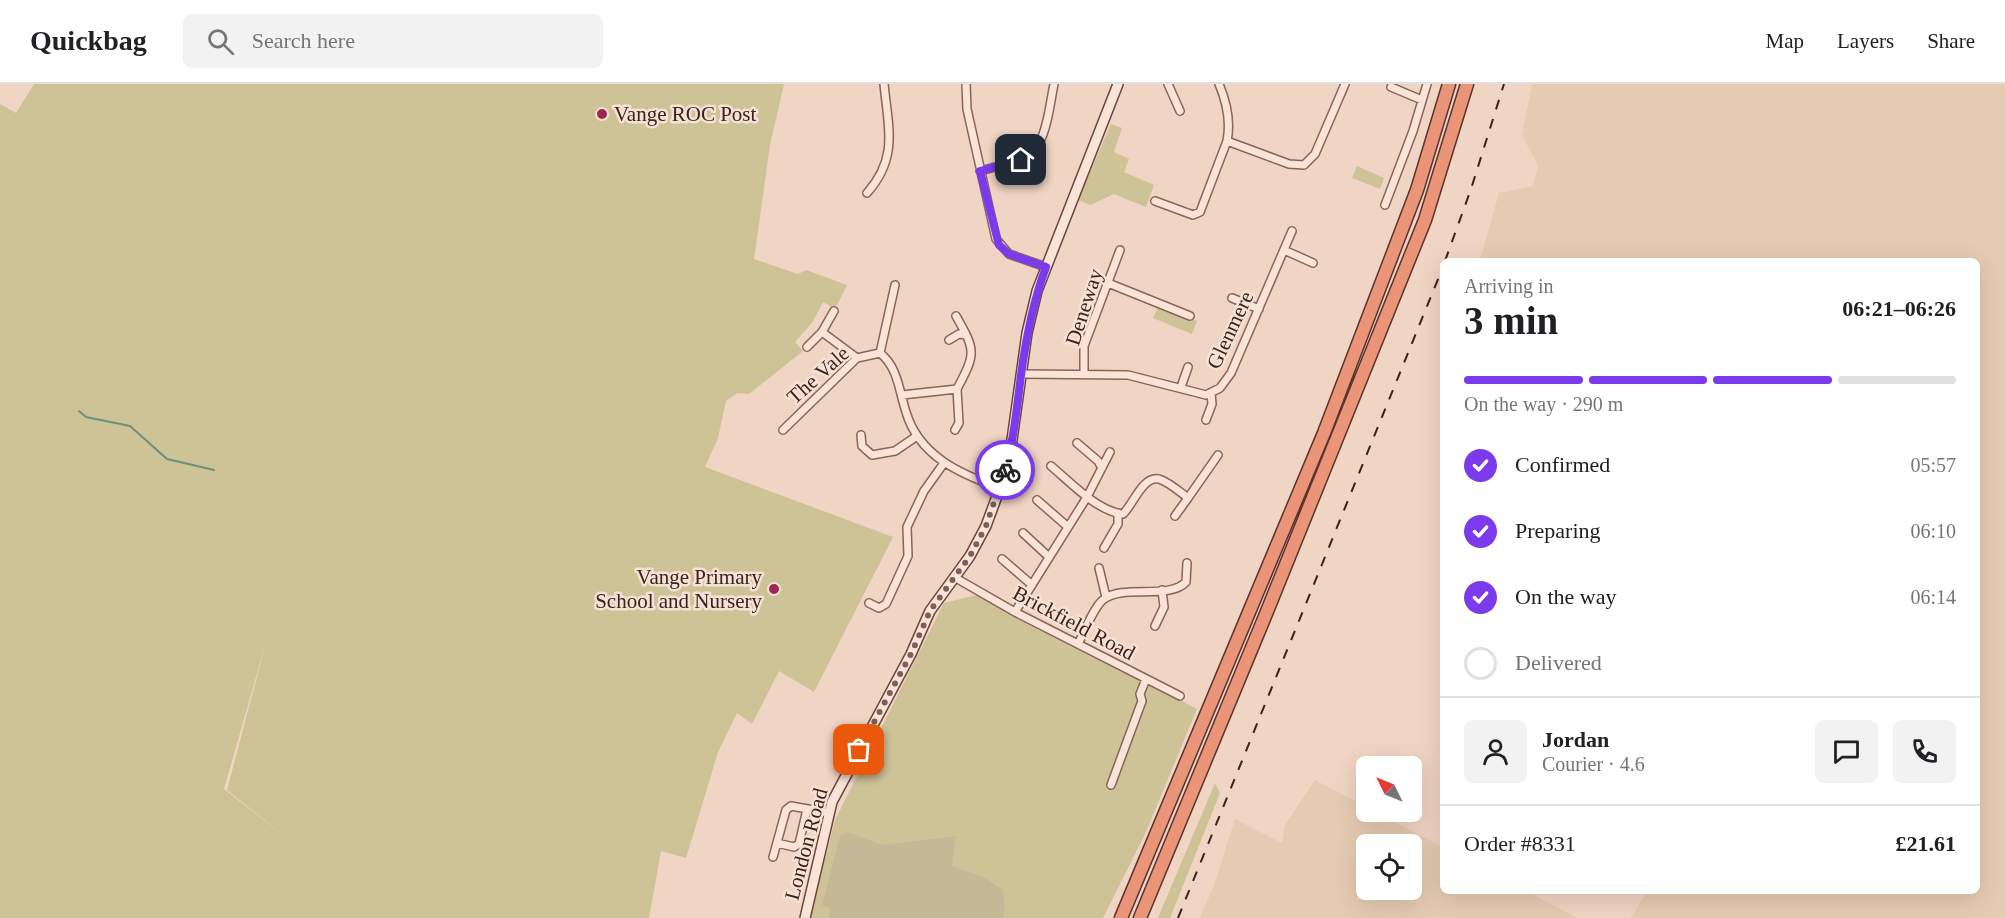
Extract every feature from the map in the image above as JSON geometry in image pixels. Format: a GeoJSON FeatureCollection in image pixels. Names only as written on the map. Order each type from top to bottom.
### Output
{"type":"FeatureCollection","features":[{"type":"Feature","properties":{"kind":"highway"},"geometry":{"type":"LineString","coordinates":[[1121,918],[1324,433],[1417,190],[1449,84]]}},
{"type":"Feature","properties":{"kind":"highway"},"geometry":{"type":"LineString","coordinates":[[1140,918],[1425,220],[1467,84]]}},
{"type":"Feature","properties":{"kind":"main road","name":"London Road"},"geometry":{"type":"LineString","coordinates":[[805,918],[830,813],[843,781],[911,654],[930,611],[970,556],[986,526],[1000,488],[1015,428],[1027,333],[1037,291],[1118,84]]}},
{"type":"Feature","properties":{"kind":"street"},"geometry":{"type":"LineString","coordinates":[[867,193],[877,181],[890,150],[884,84]]}},
{"type":"Feature","properties":{"kind":"street"},"geometry":{"type":"LineString","coordinates":[[966,84],[967,109],[999,245],[1009,254],[1046,267]]}},
{"type":"Feature","properties":{"kind":"street"},"geometry":{"type":"LineString","coordinates":[[980,171],[1023,159],[1032,153],[1042,133],[1054,84]]}},
{"type":"Feature","properties":{"kind":"street"},"geometry":{"type":"LineString","coordinates":[[1168,84],[1180,111]]}},
{"type":"Feature","properties":{"kind":"street"},"geometry":{"type":"LineString","coordinates":[[1155,201],[1192,215],[1200,212],[1227,141],[1228,118],[1225,96],[1219,84]]}},
{"type":"Feature","properties":{"kind":"street"},"geometry":{"type":"LineString","coordinates":[[1227,141],[1289,164],[1304,165],[1315,154],[1345,84]]}},
{"type":"Feature","properties":{"kind":"street"},"geometry":{"type":"LineString","coordinates":[[1385,205],[1427,84]]}},
{"type":"Feature","properties":{"kind":"street"},"geometry":{"type":"LineString","coordinates":[[1391,87],[1422,100]]}},
{"type":"Feature","properties":{"kind":"street","name":"Glenmere"},"geometry":{"type":"LineString","coordinates":[[1021,374],[1128,375],[1206,395],[1211,393],[1220,388],[1231,373],[1292,231]]}},
{"type":"Feature","properties":{"kind":"street","name":"Deneway"},"geometry":{"type":"LineString","coordinates":[[1084,375],[1084,346],[1120,250]]}},
{"type":"Feature","properties":{"kind":"street"},"geometry":{"type":"LineString","coordinates":[[1284,250],[1313,263]]}},
{"type":"Feature","properties":{"kind":"street"},"geometry":{"type":"LineString","coordinates":[[1108,282],[1190,316]]}},
{"type":"Feature","properties":{"kind":"street","name":"The Vale"},"geometry":{"type":"LineString","coordinates":[[880,353],[896,285]]}},
{"type":"Feature","properties":{"kind":"street"},"geometry":{"type":"LineString","coordinates":[[1232,298],[1258,309]]}},
{"type":"Feature","properties":{"kind":"street"},"geometry":{"type":"LineString","coordinates":[[807,347],[822,332],[834,311]]}},
{"type":"Feature","properties":{"kind":"street"},"geometry":{"type":"LineString","coordinates":[[955,430],[960,423],[957,389],[970,363],[971,343],[956,316]]}},
{"type":"Feature","properties":{"kind":"street"},"geometry":{"type":"LineString","coordinates":[[822,332],[857,358]]}},
{"type":"Feature","properties":{"kind":"street"},"geometry":{"type":"LineString","coordinates":[[949,340],[959,334],[966,335]]}},
{"type":"Feature","properties":{"kind":"street","name":"The Vale"},"geometry":{"type":"LineString","coordinates":[[783,430],[857,358],[880,353]]}},
{"type":"Feature","properties":{"kind":"street","name":"The Vale"},"geometry":{"type":"LineString","coordinates":[[880,353],[889,360],[916,436],[944,463],[966,476],[1000,488]]}},
{"type":"Feature","properties":{"kind":"street"},"geometry":{"type":"LineString","coordinates":[[1181,387],[1188,367]]}},
{"type":"Feature","properties":{"kind":"street"},"geometry":{"type":"LineString","coordinates":[[902,395],[957,389]]}},
{"type":"Feature","properties":{"kind":"street"},"geometry":{"type":"LineString","coordinates":[[1206,420],[1212,404],[1211,393]]}},
{"type":"Feature","properties":{"kind":"street"},"geometry":{"type":"LineString","coordinates":[[861,435],[862,446],[872,455],[895,451],[916,436]]}},
{"type":"Feature","properties":{"kind":"street"},"geometry":{"type":"LineString","coordinates":[[1077,443],[1098,461],[1102,468]]}},
{"type":"Feature","properties":{"kind":"street"},"geometry":{"type":"LineString","coordinates":[[854,453],[862,446]]}},
{"type":"Feature","properties":{"kind":"street"},"geometry":{"type":"LineString","coordinates":[[1015,612],[1087,497],[1110,452]]}},
{"type":"Feature","properties":{"kind":"street"},"geometry":{"type":"LineString","coordinates":[[1175,516],[1218,455]]}},
{"type":"Feature","properties":{"kind":"street"},"geometry":{"type":"LineString","coordinates":[[869,603],[879,608],[886,604],[908,556],[907,527],[924,491],[944,463]]}},
{"type":"Feature","properties":{"kind":"street"},"geometry":{"type":"LineString","coordinates":[[1051,466],[1087,497],[1118,513],[1123,514],[1130,508],[1146,483],[1152,479],[1159,479],[1188,498]]}},
{"type":"Feature","properties":{"kind":"street"},"geometry":{"type":"LineString","coordinates":[[1037,500],[1068,527]]}},
{"type":"Feature","properties":{"kind":"street"},"geometry":{"type":"LineString","coordinates":[[1104,548],[1118,524],[1118,513]]}},
{"type":"Feature","properties":{"kind":"street"},"geometry":{"type":"LineString","coordinates":[[1023,533],[1049,557]]}},
{"type":"Feature","properties":{"kind":"street"},"geometry":{"type":"LineString","coordinates":[[1002,559],[1032,585]]}},
{"type":"Feature","properties":{"kind":"street"},"geometry":{"type":"LineString","coordinates":[[1078,644],[1100,603],[1106,597],[1185,585],[1187,563]]}},
{"type":"Feature","properties":{"kind":"street"},"geometry":{"type":"LineString","coordinates":[[1099,568],[1106,597]]}},
{"type":"Feature","properties":{"kind":"street","name":"Brickfield Road"},"geometry":{"type":"LineString","coordinates":[[954,577],[1015,612],[1180,696]]}},
{"type":"Feature","properties":{"kind":"street"},"geometry":{"type":"LineString","coordinates":[[1155,626],[1164,607],[1162,590]]}},
{"type":"Feature","properties":{"kind":"street"},"geometry":{"type":"LineString","coordinates":[[1111,785],[1142,701],[1140,694],[1146,679]]}},
{"type":"Feature","properties":{"kind":"street"},"geometry":{"type":"LineString","coordinates":[[773,857],[786,810],[791,806],[830,813]]}},
{"type":"Feature","properties":{"kind":"street"},"geometry":{"type":"LineString","coordinates":[[777,843],[794,847],[799,844],[807,809]]}},
{"type":"Feature","properties":{"kind":"shaded area"},"geometry":{"type":"Polygon","coordinates":[[[34,84],[784,84],[770,145],[754,259],[798,274],[806,270],[847,285],[835,309],[823,302],[812,323],[795,342],[803,351],[749,394],[737,393],[726,401],[718,438],[705,467],[893,537],[814,692],[779,671],[752,724],[737,713],[718,752],[686,858],[661,851],[649,918],[0,918],[0,104],[16,113],[34,84]],[[268,635],[224,789],[287,838],[227,790],[268,635]]]}},
{"type":"Feature","properties":{"kind":"shaded area"},"geometry":{"type":"Polygon","coordinates":[[[1532,84],[2005,84],[2005,918],[1631,918],[1645,894],[1980,894],[1980,258],[1481,258],[1499,193],[1533,186],[1538,166],[1522,135],[1532,84]]]}},
{"type":"Feature","properties":{"kind":"shaded area"},"geometry":{"type":"Polygon","coordinates":[[[1111,124],[1122,128],[1114,152],[1129,159],[1124,172],[1154,185],[1146,207],[1114,194],[1090,205],[1078,200],[1111,124]]]}},
{"type":"Feature","properties":{"kind":"shaded area"},"geometry":{"type":"Polygon","coordinates":[[[1357,166],[1384,178],[1380,189],[1352,178],[1357,166]]]}},
{"type":"Feature","properties":{"kind":"shaded area"},"geometry":{"type":"Polygon","coordinates":[[[1159,305],[1197,321],[1192,334],[1153,318],[1159,305]]]}},
{"type":"Feature","properties":{"kind":"shaded area"},"geometry":{"type":"Polygon","coordinates":[[[977,595],[1197,709],[1146,832],[1103,918],[810,918],[835,820],[944,603],[977,595]]]}},
{"type":"Feature","properties":{"kind":"shaded area"},"geometry":{"type":"Polygon","coordinates":[[[1315,780],[1356,802],[1356,822],[1394,822],[1418,834],[1356,834],[1356,900],[1422,900],[1422,836],[1440,845],[1440,894],[1533,894],[1577,918],[1200,918],[1215,883],[1235,819],[1282,843],[1285,825],[1315,780]]]}},
{"type":"Feature","properties":{"kind":"shaded area"},"geometry":{"type":"Polygon","coordinates":[[[1215,783],[1220,793],[1170,918],[1158,918],[1215,783]]]}},
{"type":"Feature","properties":{"kind":"shaded area"},"geometry":{"type":"Polygon","coordinates":[[[847,832],[883,845],[956,836],[952,866],[985,878],[1003,890],[1005,906],[1003,918],[829,918],[830,908],[822,905],[840,836],[847,832]]]}},
{"type":"Feature","properties":{"kind":"waterway"},"geometry":{"type":"LineString","coordinates":[[79,411],[86,417],[130,426],[167,459],[214,470]]}},
{"type":"Feature","properties":{"kind":"railway"},"geometry":{"type":"LineString","coordinates":[[1446,258],[1471,189],[1504,84]]}},
{"type":"Feature","properties":{"kind":"railway"},"geometry":{"type":"LineString","coordinates":[[1178,918],[1440,274]]}},
{"type":"Feature","properties":{"kind":"way so far"},"geometry":{"type":"LineString","coordinates":[[859,750],[911,654],[930,611],[970,556],[986,526],[1005,470]]}},
{"type":"Feature","properties":{"kind":"place","name":"Vange ROC Post"},"geometry":{"type":"Point","coordinates":[602,114]}},
{"type":"Feature","properties":{"kind":"place","name":"Vange Primary School and Nursery"},"geometry":{"type":"Point","coordinates":[774,589]}},
{"type":"Feature","properties":{"kind":"route"},"geometry":{"type":"LineString","coordinates":[[1005,470],[1015,428],[1027,333],[1037,291],[1046,267],[1009,254],[999,245],[980,171],[1021,160]]}}]}
